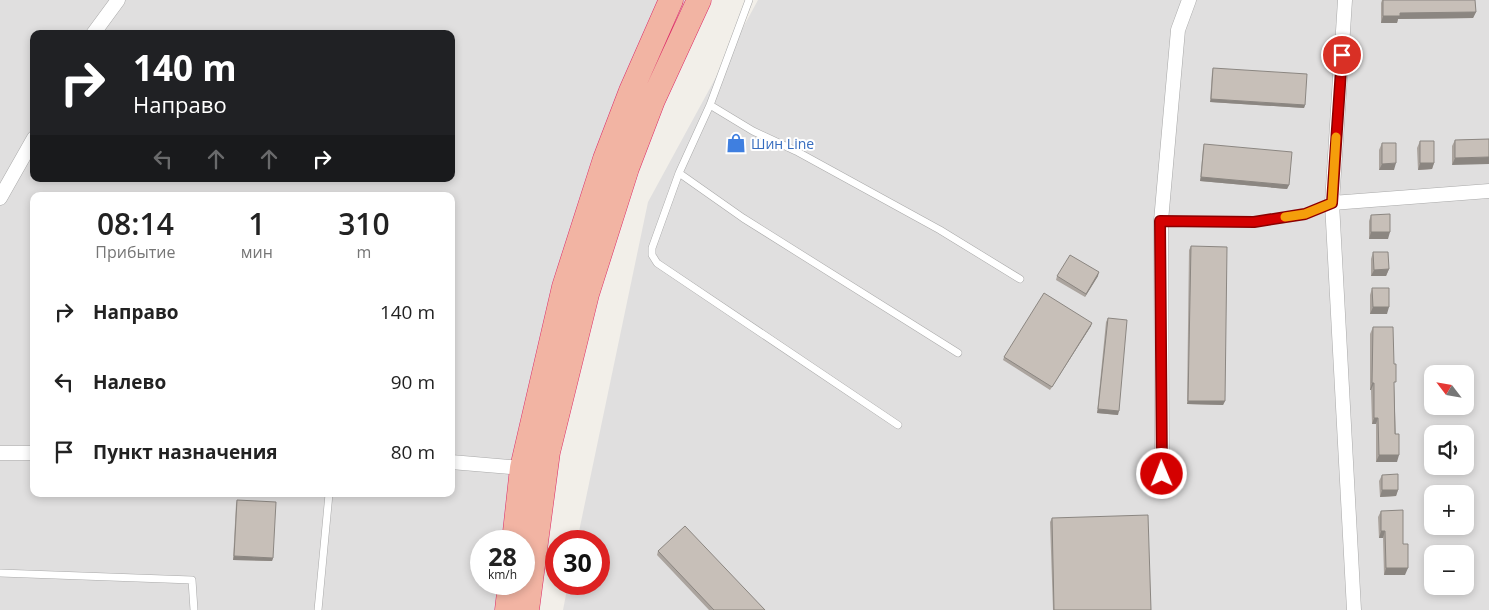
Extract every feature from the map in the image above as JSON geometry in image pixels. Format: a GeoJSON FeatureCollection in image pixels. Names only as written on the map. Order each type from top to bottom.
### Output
{"type":"FeatureCollection","features":[{"type":"Feature","properties":{"kind":"highway"},"geometry":{"type":"LineString","coordinates":[[515,530],[522,468],[564,287],[590,202],[631,91],[671,0]]}},
{"type":"Feature","properties":{"kind":"highway"},"geometry":{"type":"LineString","coordinates":[[527,610],[548,452],[588,294],[627,168],[654,100],[699,0]]}},
{"type":"Feature","properties":{"kind":"highway"},"geometry":{"type":"LineString","coordinates":[[507,610],[509,595]]}},
{"type":"Feature","properties":{"kind":"street"},"geometry":{"type":"LineString","coordinates":[[96,30],[118,0]]}},
{"type":"Feature","properties":{"kind":"street"},"geometry":{"type":"LineString","coordinates":[[1162,474],[1160,221],[1178,30],[1189,0]]}},
{"type":"Feature","properties":{"kind":"street"},"geometry":{"type":"LineString","coordinates":[[1345,0],[1332,203],[1354,610]]}},
{"type":"Feature","properties":{"kind":"street"},"geometry":{"type":"LineString","coordinates":[[0,198],[30,145]]}},
{"type":"Feature","properties":{"kind":"street"},"geometry":{"type":"LineString","coordinates":[[1332,203],[1489,191]]}},
{"type":"Feature","properties":{"kind":"street"},"geometry":{"type":"LineString","coordinates":[[0,453],[30,453]]}},
{"type":"Feature","properties":{"kind":"street"},"geometry":{"type":"LineString","coordinates":[[455,462],[522,468]]}},
{"type":"Feature","properties":{"kind":"lane"},"geometry":{"type":"LineString","coordinates":[[749,0],[710,105],[679,173],[652,248],[652,256],[657,263],[898,425]]}},
{"type":"Feature","properties":{"kind":"lane"},"geometry":{"type":"LineString","coordinates":[[710,105],[753,131],[796,151],[940,230],[1020,279]]}},
{"type":"Feature","properties":{"kind":"lane"},"geometry":{"type":"LineString","coordinates":[[679,173],[743,218],[958,353]]}},
{"type":"Feature","properties":{"kind":"lane"},"geometry":{"type":"LineString","coordinates":[[1160,221],[1254,222],[1305,214],[1332,203]]}},
{"type":"Feature","properties":{"kind":"lane"},"geometry":{"type":"LineString","coordinates":[[318,610],[328,497]]}},
{"type":"Feature","properties":{"kind":"lane"},"geometry":{"type":"LineString","coordinates":[[0,573],[192,580],[194,610]]}},
{"type":"Feature","properties":{"kind":"shaded area"},"geometry":{"type":"Polygon","coordinates":[[[0,0],[696,0],[534,429],[524,530],[470,530],[470,595],[518,595],[516,610],[0,610],[0,0]]]}},
{"type":"Feature","properties":{"kind":"shaded area"},"geometry":{"type":"Polygon","coordinates":[[[758,0],[1489,0],[1489,610],[563,610],[566,595],[610,595],[610,530],[579,530],[648,202],[758,0]]]}},
{"type":"Feature","properties":{"kind":"building"},"geometry":{"type":"Polygon","coordinates":[[[1383,0],[1475,0],[1476,12],[1400,13],[1400,16],[1383,16],[1383,0]]]}},
{"type":"Feature","properties":{"kind":"building"},"geometry":{"type":"Polygon","coordinates":[[[1213,68],[1307,74],[1305,105],[1211,99],[1213,68]]]}},
{"type":"Feature","properties":{"kind":"building"},"geometry":{"type":"Polygon","coordinates":[[[1489,139],[1489,157],[1455,158],[1455,140],[1489,139]]]}},
{"type":"Feature","properties":{"kind":"building"},"geometry":{"type":"Polygon","coordinates":[[[1420,141],[1434,141],[1434,163],[1420,163],[1420,141]]]}},
{"type":"Feature","properties":{"kind":"building"},"geometry":{"type":"Polygon","coordinates":[[[1382,143],[1396,143],[1396,163],[1382,164],[1382,143]]]}},
{"type":"Feature","properties":{"kind":"building"},"geometry":{"type":"Polygon","coordinates":[[[1204,144],[1292,152],[1289,185],[1201,177],[1204,144]]]}},
{"type":"Feature","properties":{"kind":"building"},"geometry":{"type":"Polygon","coordinates":[[[1390,214],[1390,232],[1371,232],[1371,215],[1390,214]]]}},
{"type":"Feature","properties":{"kind":"building"},"geometry":{"type":"Polygon","coordinates":[[[1191,246],[1227,247],[1225,401],[1188,401],[1191,246]]]}},
{"type":"Feature","properties":{"kind":"building"},"geometry":{"type":"Polygon","coordinates":[[[1373,252],[1388,252],[1389,269],[1374,270],[1373,252]]]}},
{"type":"Feature","properties":{"kind":"building"},"geometry":{"type":"Polygon","coordinates":[[[1070,255],[1099,272],[1086,294],[1057,276],[1070,255]]]}},
{"type":"Feature","properties":{"kind":"building"},"geometry":{"type":"Polygon","coordinates":[[[1372,288],[1389,288],[1389,307],[1373,307],[1372,288]]]}},
{"type":"Feature","properties":{"kind":"building"},"geometry":{"type":"Polygon","coordinates":[[[1044,293],[1092,323],[1052,387],[1004,357],[1044,293]]]}},
{"type":"Feature","properties":{"kind":"building"},"geometry":{"type":"Polygon","coordinates":[[[1108,318],[1127,320],[1119,411],[1098,409],[1108,318]]]}},
{"type":"Feature","properties":{"kind":"building"},"geometry":{"type":"Polygon","coordinates":[[[1373,327],[1393,327],[1394,364],[1396,364],[1396,382],[1394,382],[1395,434],[1399,434],[1399,455],[1379,455],[1378,418],[1374,418],[1374,383],[1372,383],[1373,327]]]}},
{"type":"Feature","properties":{"kind":"building"},"geometry":{"type":"Polygon","coordinates":[[[1398,474],[1398,490],[1382,490],[1382,475],[1398,474]]]}},
{"type":"Feature","properties":{"kind":"building"},"geometry":{"type":"Polygon","coordinates":[[[237,500],[276,502],[273,558],[234,556],[237,500]]]}},
{"type":"Feature","properties":{"kind":"building"},"geometry":{"type":"Polygon","coordinates":[[[1403,510],[1403,544],[1408,544],[1408,568],[1386,568],[1385,531],[1381,531],[1381,511],[1403,510]]]}},
{"type":"Feature","properties":{"kind":"building"},"geometry":{"type":"Polygon","coordinates":[[[1148,515],[1151,610],[1054,610],[1052,518],[1148,515]]]}},
{"type":"Feature","properties":{"kind":"building"},"geometry":{"type":"Polygon","coordinates":[[[685,526],[765,610],[714,610],[658,551],[685,526]]]}},
{"type":"Feature","properties":{"kind":"slow traffic"},"geometry":{"type":"LineString","coordinates":[[1285,217],[1305,214],[1332,203],[1336,137]]}},
{"type":"Feature","properties":{"kind":"place","name":"Шин Line"},"geometry":{"type":"Point","coordinates":[736,143]}},
{"type":"Feature","properties":{"kind":"route"},"geometry":{"type":"LineString","coordinates":[[1162,474],[1160,221],[1254,222],[1305,214],[1332,203],[1342,55]]}}]}
